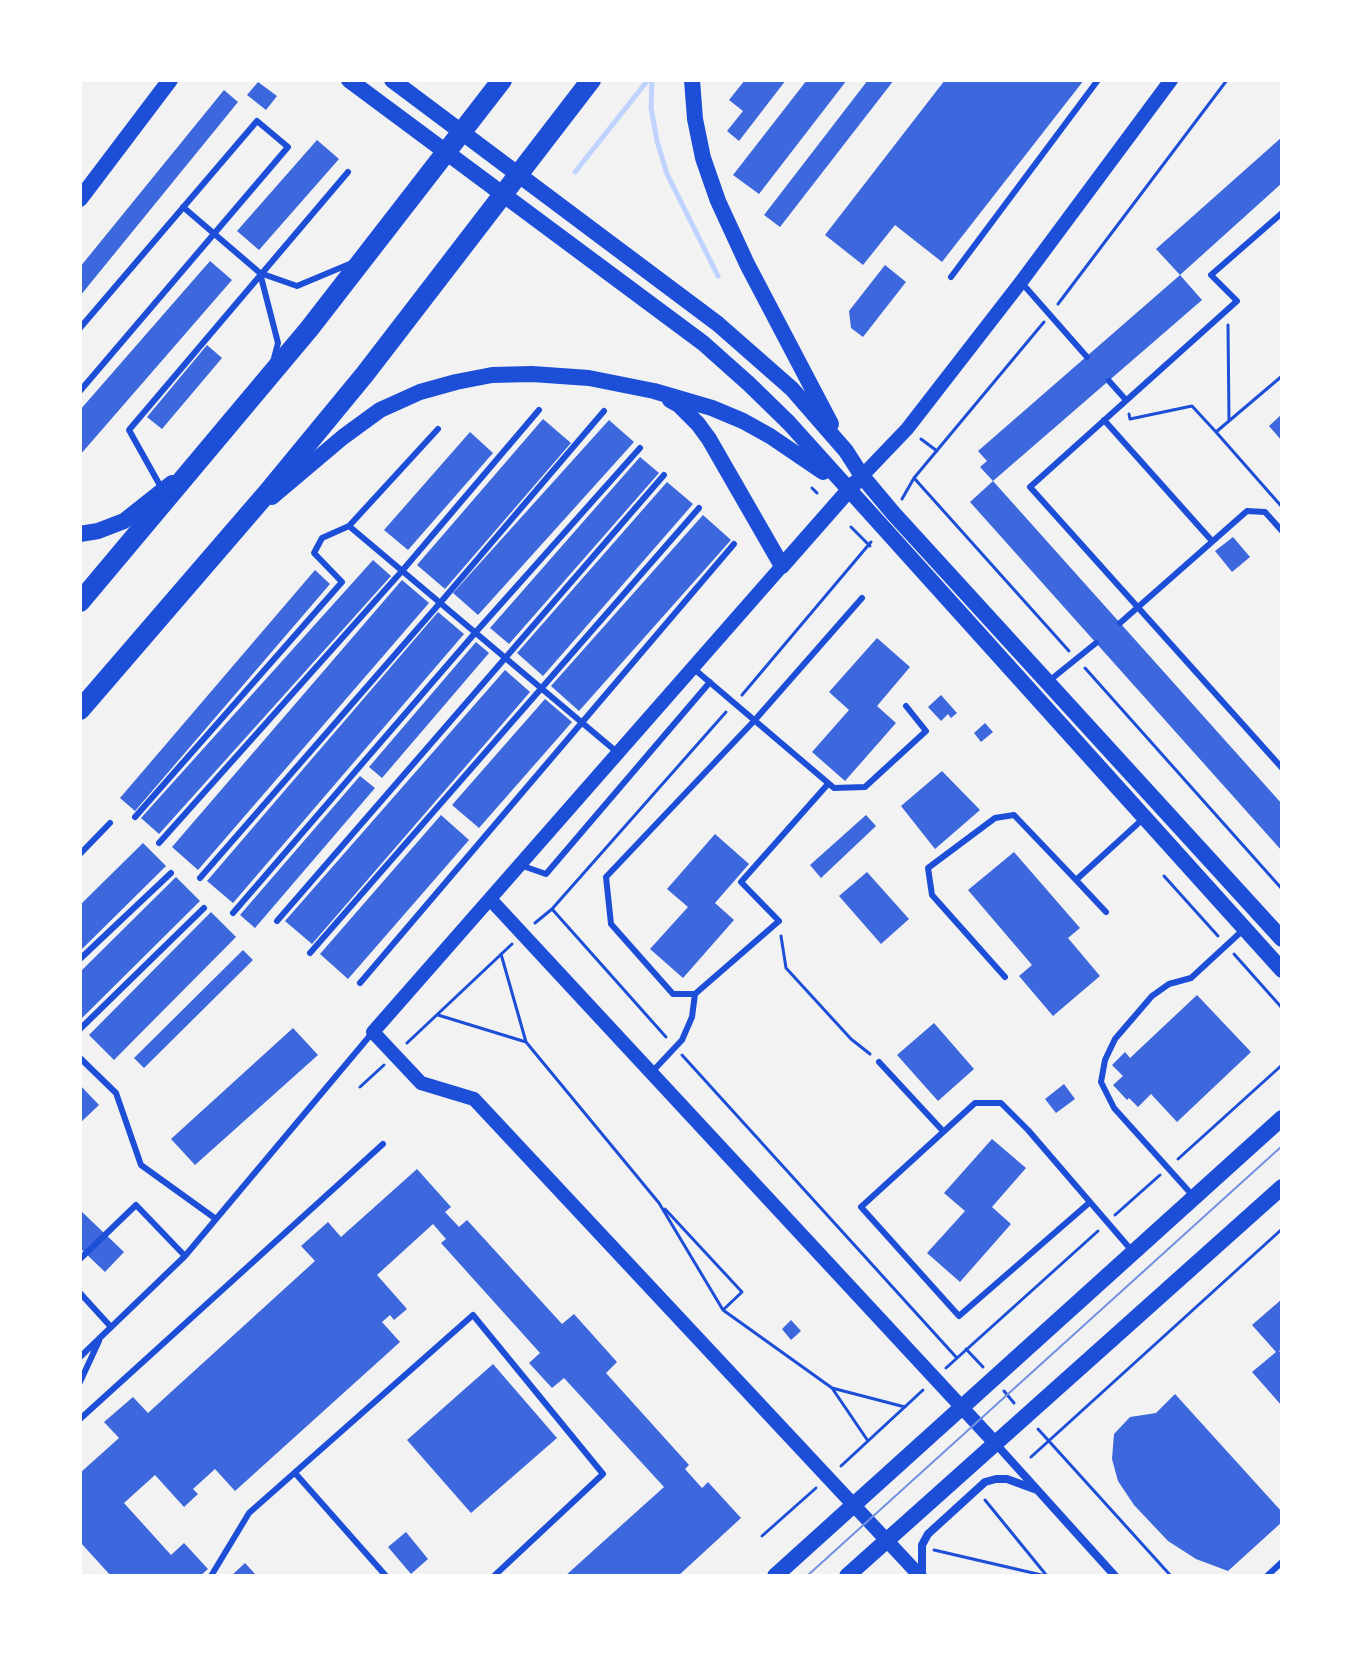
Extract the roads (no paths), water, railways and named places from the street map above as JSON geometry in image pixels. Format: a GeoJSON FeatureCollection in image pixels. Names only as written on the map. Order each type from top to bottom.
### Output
{"type":"FeatureCollection","features":[{"type":"Feature","properties":{"kind":"highway"},"geometry":{"type":"LineString","coordinates":[[80,602],[166,495],[267,380],[502,80]]}},
{"type":"Feature","properties":{"kind":"highway"},"geometry":{"type":"LineString","coordinates":[[80,710],[241,524],[365,374],[591,80]]}},
{"type":"Feature","properties":{"kind":"main road"},"geometry":{"type":"LineString","coordinates":[[80,199],[170,80]]}},
{"type":"Feature","properties":{"kind":"main road"},"geometry":{"type":"LineString","coordinates":[[349,80],[703,343],[749,384],[789,423],[1282,970]]}},
{"type":"Feature","properties":{"kind":"main road"},"geometry":{"type":"LineString","coordinates":[[392,80],[718,324],[792,389],[846,451]]}},
{"type":"Feature","properties":{"kind":"main road"},"geometry":{"type":"LineString","coordinates":[[472,120],[494,80]]}},
{"type":"Feature","properties":{"kind":"main road"},"geometry":{"type":"LineString","coordinates":[[692,80],[695,119],[703,158],[718,201],[797,361],[862,476],[1282,939]]}},
{"type":"Feature","properties":{"kind":"main road"},"geometry":{"type":"LineString","coordinates":[[749,384],[777,398],[784,397],[798,378],[797,361]]}},
{"type":"Feature","properties":{"kind":"main road"},"geometry":{"type":"LineString","coordinates":[[241,524],[343,437],[380,410],[420,392],[492,375],[589,378],[654,391],[712,408],[743,421],[848,490]]}},
{"type":"Feature","properties":{"kind":"main road"},"geometry":{"type":"LineString","coordinates":[[654,391],[679,405],[698,424],[782,566],[862,476]]}},
{"type":"Feature","properties":{"kind":"main road"},"geometry":{"type":"LineString","coordinates":[[80,534],[124,521],[166,495]]}},
{"type":"Feature","properties":{"kind":"main road"},"geometry":{"type":"LineString","coordinates":[[775,1576],[1282,1118]]}},
{"type":"Feature","properties":{"kind":"main road"},"geometry":{"type":"LineString","coordinates":[[847,1576],[1282,1187]]}},
{"type":"Feature","properties":{"kind":"street"},"geometry":{"type":"LineString","coordinates":[[862,476],[907,429],[1171,80]]}},
{"type":"Feature","properties":{"kind":"street"},"geometry":{"type":"LineString","coordinates":[[782,566],[373,1032],[421,1083],[474,1099],[921,1576]]}},
{"type":"Feature","properties":{"kind":"street"},"geometry":{"type":"LineString","coordinates":[[490,899],[1115,1576]]}},
{"type":"Feature","properties":{"kind":"street"},"geometry":{"type":"LineString","coordinates":[[921,1576],[922,1545],[928,1534],[985,1482],[1007,1479],[1038,1490]]}},
{"type":"Feature","properties":{"kind":"lane"},"geometry":{"type":"LineString","coordinates":[[951,277],[1098,80]]}},
{"type":"Feature","properties":{"kind":"lane"},"geometry":{"type":"LineString","coordinates":[[80,328],[257,121],[288,147],[80,391]]}},
{"type":"Feature","properties":{"kind":"lane"},"geometry":{"type":"LineString","coordinates":[[166,495],[129,430],[348,172]]}},
{"type":"Feature","properties":{"kind":"lane"},"geometry":{"type":"LineString","coordinates":[[183,207],[260,273],[297,286],[366,256]]}},
{"type":"Feature","properties":{"kind":"lane"},"geometry":{"type":"LineString","coordinates":[[1282,213],[1211,275],[1237,301],[1030,487],[1282,768]]}},
{"type":"Feature","properties":{"kind":"lane"},"geometry":{"type":"LineString","coordinates":[[260,273],[278,343],[267,380]]}},
{"type":"Feature","properties":{"kind":"lane"},"geometry":{"type":"LineString","coordinates":[[1021,282],[1087,357]]}},
{"type":"Feature","properties":{"kind":"lane"},"geometry":{"type":"LineString","coordinates":[[1109,381],[1126,400]]}},
{"type":"Feature","properties":{"kind":"lane"},"geometry":{"type":"LineString","coordinates":[[159,843],[402,571],[539,410]]}},
{"type":"Feature","properties":{"kind":"lane"},"geometry":{"type":"LineString","coordinates":[[200,878],[604,411]]}},
{"type":"Feature","properties":{"kind":"lane"},"geometry":{"type":"LineString","coordinates":[[1104,420],[1212,541]]}},
{"type":"Feature","properties":{"kind":"lane"},"geometry":{"type":"LineString","coordinates":[[135,817],[342,582],[314,553],[322,538],[349,526],[438,429]]}},
{"type":"Feature","properties":{"kind":"lane"},"geometry":{"type":"LineString","coordinates":[[233,913],[640,448]]}},
{"type":"Feature","properties":{"kind":"lane"},"geometry":{"type":"LineString","coordinates":[[277,921],[664,475]]}},
{"type":"Feature","properties":{"kind":"lane"},"geometry":{"type":"LineString","coordinates":[[310,953],[699,508]]}},
{"type":"Feature","properties":{"kind":"lane"},"geometry":{"type":"LineString","coordinates":[[1120,623],[1247,511],[1265,512],[1282,531]]}},
{"type":"Feature","properties":{"kind":"lane"},"geometry":{"type":"LineString","coordinates":[[349,526],[618,753]]}},
{"type":"Feature","properties":{"kind":"lane"},"geometry":{"type":"LineString","coordinates":[[360,983],[734,544]]}},
{"type":"Feature","properties":{"kind":"lane"},"geometry":{"type":"LineString","coordinates":[[828,784],[741,882],[779,921],[695,994],[673,994],[611,924],[606,877],[754,721],[862,598]]}},
{"type":"Feature","properties":{"kind":"lane"},"geometry":{"type":"LineString","coordinates":[[1049,682],[1096,643]]}},
{"type":"Feature","properties":{"kind":"lane"},"geometry":{"type":"LineString","coordinates":[[693,668],[834,788],[865,787],[926,731],[906,706]]}},
{"type":"Feature","properties":{"kind":"lane"},"geometry":{"type":"LineString","coordinates":[[520,865],[546,874],[710,682]]}},
{"type":"Feature","properties":{"kind":"lane"},"geometry":{"type":"LineString","coordinates":[[1005,977],[932,895],[928,868],[995,818],[1014,815],[1106,912]]}},
{"type":"Feature","properties":{"kind":"lane"},"geometry":{"type":"LineString","coordinates":[[1076,880],[1144,818]]}},
{"type":"Feature","properties":{"kind":"lane"},"geometry":{"type":"LineString","coordinates":[[80,854],[110,823]]}},
{"type":"Feature","properties":{"kind":"lane"},"geometry":{"type":"LineString","coordinates":[[80,959],[171,873]]}},
{"type":"Feature","properties":{"kind":"lane"},"geometry":{"type":"LineString","coordinates":[[80,1029],[204,908]]}},
{"type":"Feature","properties":{"kind":"lane"},"geometry":{"type":"LineString","coordinates":[[1195,1197],[1114,1108],[1101,1082],[1105,1060],[1115,1039],[1152,996],[1169,984],[1191,978],[1245,928]]}},
{"type":"Feature","properties":{"kind":"lane"},"geometry":{"type":"LineString","coordinates":[[651,1072],[682,1040],[692,1017],[695,994]]}},
{"type":"Feature","properties":{"kind":"lane"},"geometry":{"type":"LineString","coordinates":[[80,1357],[185,1256],[373,1032]]}},
{"type":"Feature","properties":{"kind":"lane"},"geometry":{"type":"LineString","coordinates":[[80,1058],[116,1093],[141,1165],[216,1219]]}},
{"type":"Feature","properties":{"kind":"lane"},"geometry":{"type":"LineString","coordinates":[[879,1062],[942,1130]]}},
{"type":"Feature","properties":{"kind":"lane"},"geometry":{"type":"LineString","coordinates":[[1089,1203],[959,1316],[861,1207],[975,1103],[1001,1103],[1133,1252]]}},
{"type":"Feature","properties":{"kind":"lane"},"geometry":{"type":"LineString","coordinates":[[80,1419],[383,1144]]}},
{"type":"Feature","properties":{"kind":"lane"},"geometry":{"type":"LineString","coordinates":[[80,1259],[136,1205],[185,1256]]}},
{"type":"Feature","properties":{"kind":"lane"},"geometry":{"type":"LineString","coordinates":[[80,1293],[111,1327]]}},
{"type":"Feature","properties":{"kind":"lane"},"geometry":{"type":"LineString","coordinates":[[211,1576],[249,1513],[473,1315],[603,1474],[494,1576]]}},
{"type":"Feature","properties":{"kind":"lane"},"geometry":{"type":"LineString","coordinates":[[80,1382],[101,1337]]}},
{"type":"Feature","properties":{"kind":"lane"},"geometry":{"type":"LineString","coordinates":[[295,1473],[386,1576]]}},
{"type":"Feature","properties":{"kind":"lane"},"geometry":{"type":"LineString","coordinates":[[1267,1576],[1282,1562]]}},
{"type":"Feature","properties":{"kind":"waterway"},"geometry":{"type":"LineString","coordinates":[[575,172],[648,80]]}},
{"type":"Feature","properties":{"kind":"waterway"},"geometry":{"type":"LineString","coordinates":[[652,80],[651,108],[667,174],[718,276]]}},
{"type":"Feature","properties":{"kind":"tram line"},"geometry":{"type":"LineString","coordinates":[[807,1576],[1282,1146]]}}]}
